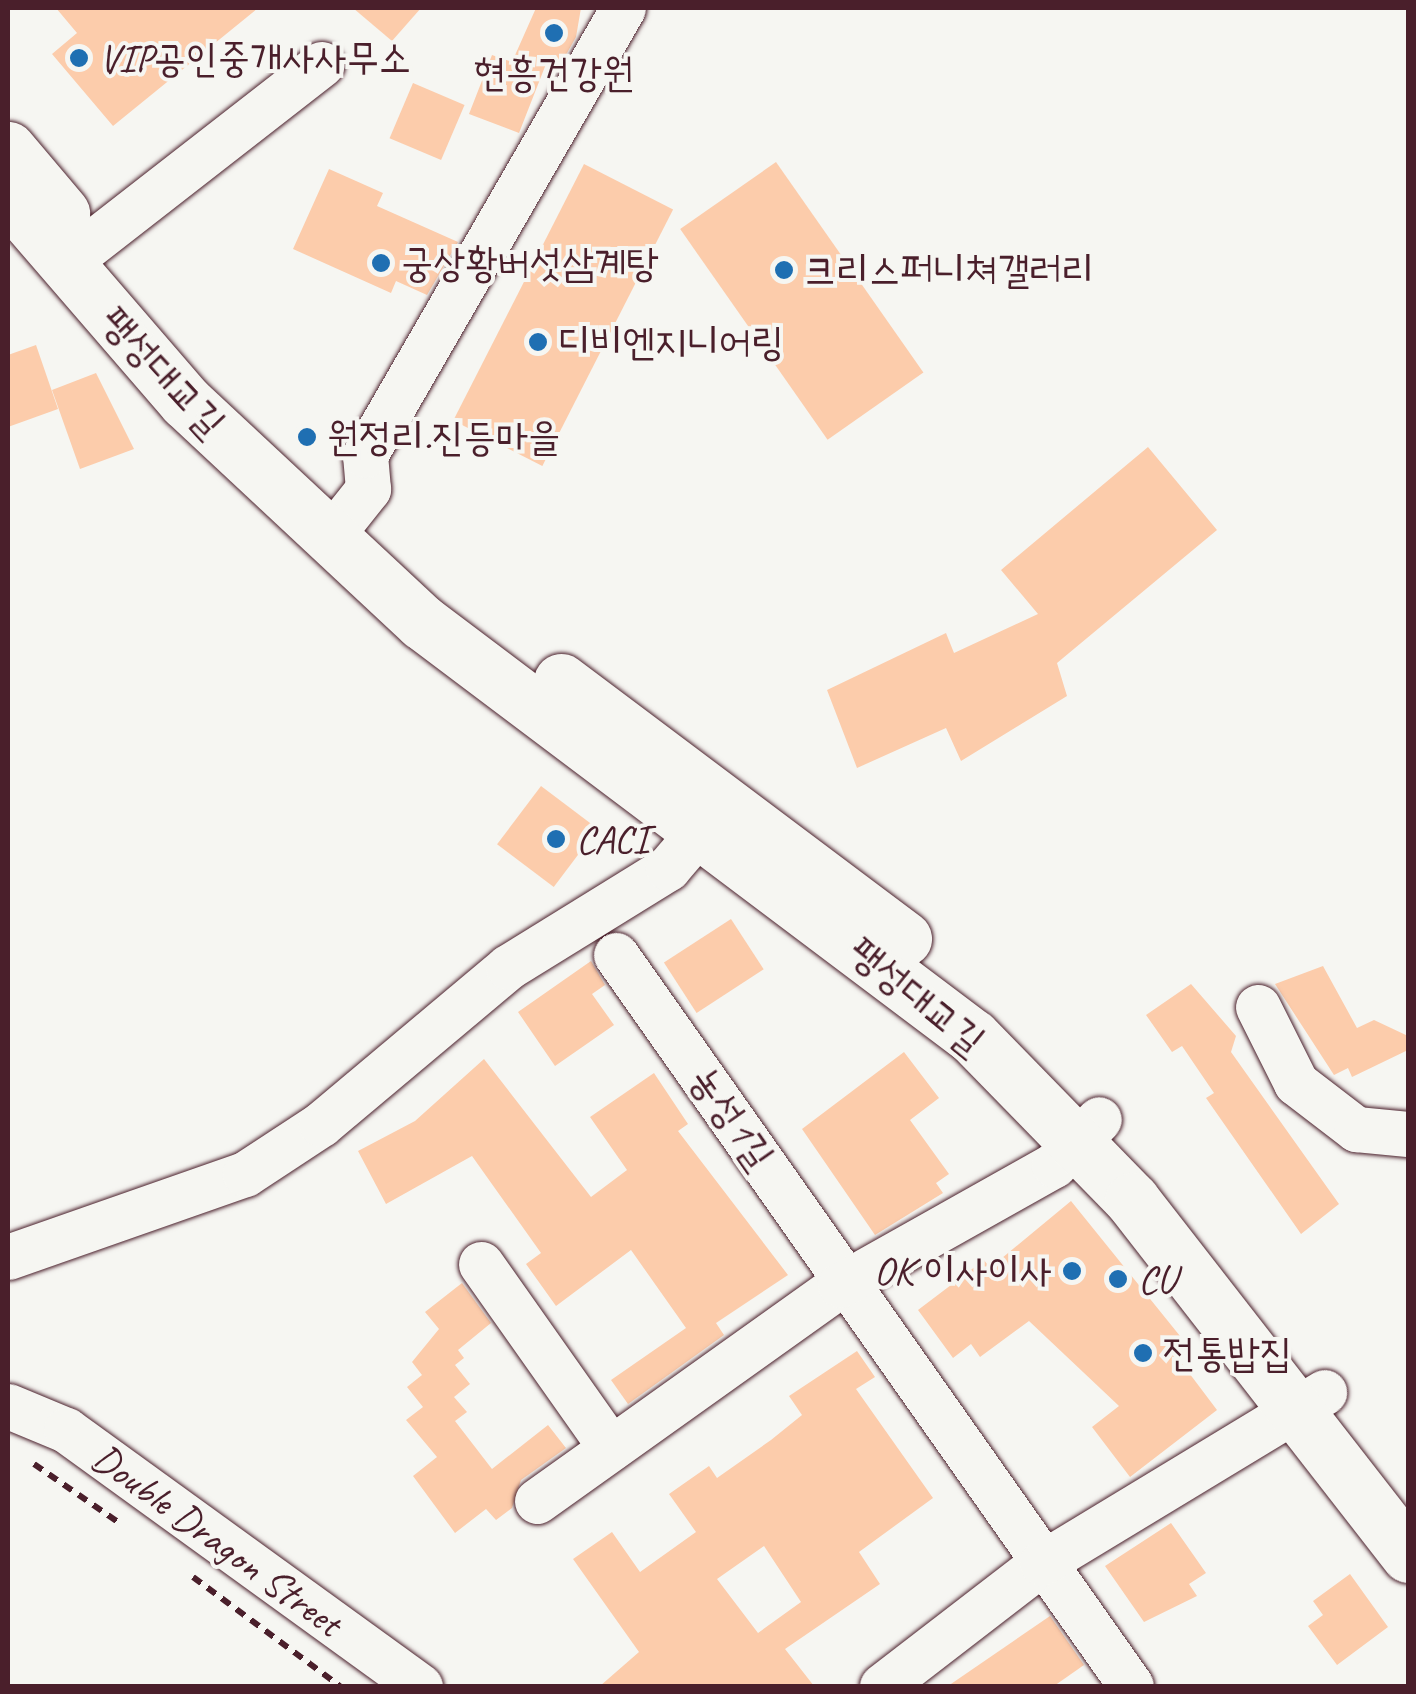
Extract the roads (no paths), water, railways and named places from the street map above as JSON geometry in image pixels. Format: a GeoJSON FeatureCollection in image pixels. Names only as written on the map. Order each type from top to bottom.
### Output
{"type":"FeatureCollection","features":[{"type":"Feature","properties":{"kind":"main road"},"geometry":{"type":"LineString","coordinates":[[8,149],[78,255]]}},
{"type":"Feature","properties":{"kind":"main road","name":"팽성대교길"},"geometry":{"type":"LineString","coordinates":[[8,196],[78,255],[186,402],[712,819],[1089,1131],[1403,1517]]}},
{"type":"Feature","properties":{"kind":"street"},"geometry":{"type":"LineString","coordinates":[[339,525],[368,489],[365,454],[623,8]]}},
{"type":"Feature","properties":{"kind":"street"},"geometry":{"type":"LineString","coordinates":[[78,255],[322,64]]}},
{"type":"Feature","properties":{"kind":"street"},"geometry":{"type":"LineString","coordinates":[[8,1257],[245,1174],[321,1124],[508,966],[668,868],[712,819]]}},
{"type":"Feature","properties":{"kind":"street","name":"농성1길"},"geometry":{"type":"LineString","coordinates":[[616,955],[840,1285],[1131,1686]]}},
{"type":"Feature","properties":{"kind":"street"},"geometry":{"type":"LineString","coordinates":[[1258,1007],[1296,1083],[1356,1129],[1408,1134]]}},
{"type":"Feature","properties":{"kind":"street"},"geometry":{"type":"LineString","coordinates":[[537,1501],[840,1285],[1089,1131]]}},
{"type":"Feature","properties":{"kind":"street"},"geometry":{"type":"LineString","coordinates":[[482,1264],[611,1448]]}},
{"type":"Feature","properties":{"kind":"street"},"geometry":{"type":"LineString","coordinates":[[882,1686],[1042,1564],[1311,1402]]}},
{"type":"Feature","properties":{"kind":"street","name":"Double Dragon Street"},"geometry":{"type":"LineString","coordinates":[[8,1406],[66,1430],[420,1686]]}},
{"type":"Feature","properties":{"kind":"place","name":"현흥건강원"},"geometry":{"type":"Point","coordinates":[554,33]}},
{"type":"Feature","properties":{"kind":"place","name":"VIP공인중개사사무소"},"geometry":{"type":"Point","coordinates":[79,58]}},
{"type":"Feature","properties":{"kind":"place","name":"궁상황버섯삼계탕"},"geometry":{"type":"Point","coordinates":[381,263]}},
{"type":"Feature","properties":{"kind":"place","name":"크리스퍼니쳐갤러리"},"geometry":{"type":"Point","coordinates":[784,270]}},
{"type":"Feature","properties":{"kind":"place","name":"디비엔지니어링"},"geometry":{"type":"Point","coordinates":[538,342]}},
{"type":"Feature","properties":{"kind":"place","name":"원정리.진등마을"},"geometry":{"type":"Point","coordinates":[307,437]}},
{"type":"Feature","properties":{"kind":"place","name":"CACI"},"geometry":{"type":"Point","coordinates":[556,839]}},
{"type":"Feature","properties":{"kind":"place","name":"OK 이사이사"},"geometry":{"type":"Point","coordinates":[1072,1271]}},
{"type":"Feature","properties":{"kind":"place","name":"CU"},"geometry":{"type":"Point","coordinates":[1118,1279]}},
{"type":"Feature","properties":{"kind":"place","name":"전통밥집"},"geometry":{"type":"Point","coordinates":[1143,1353]}}]}
